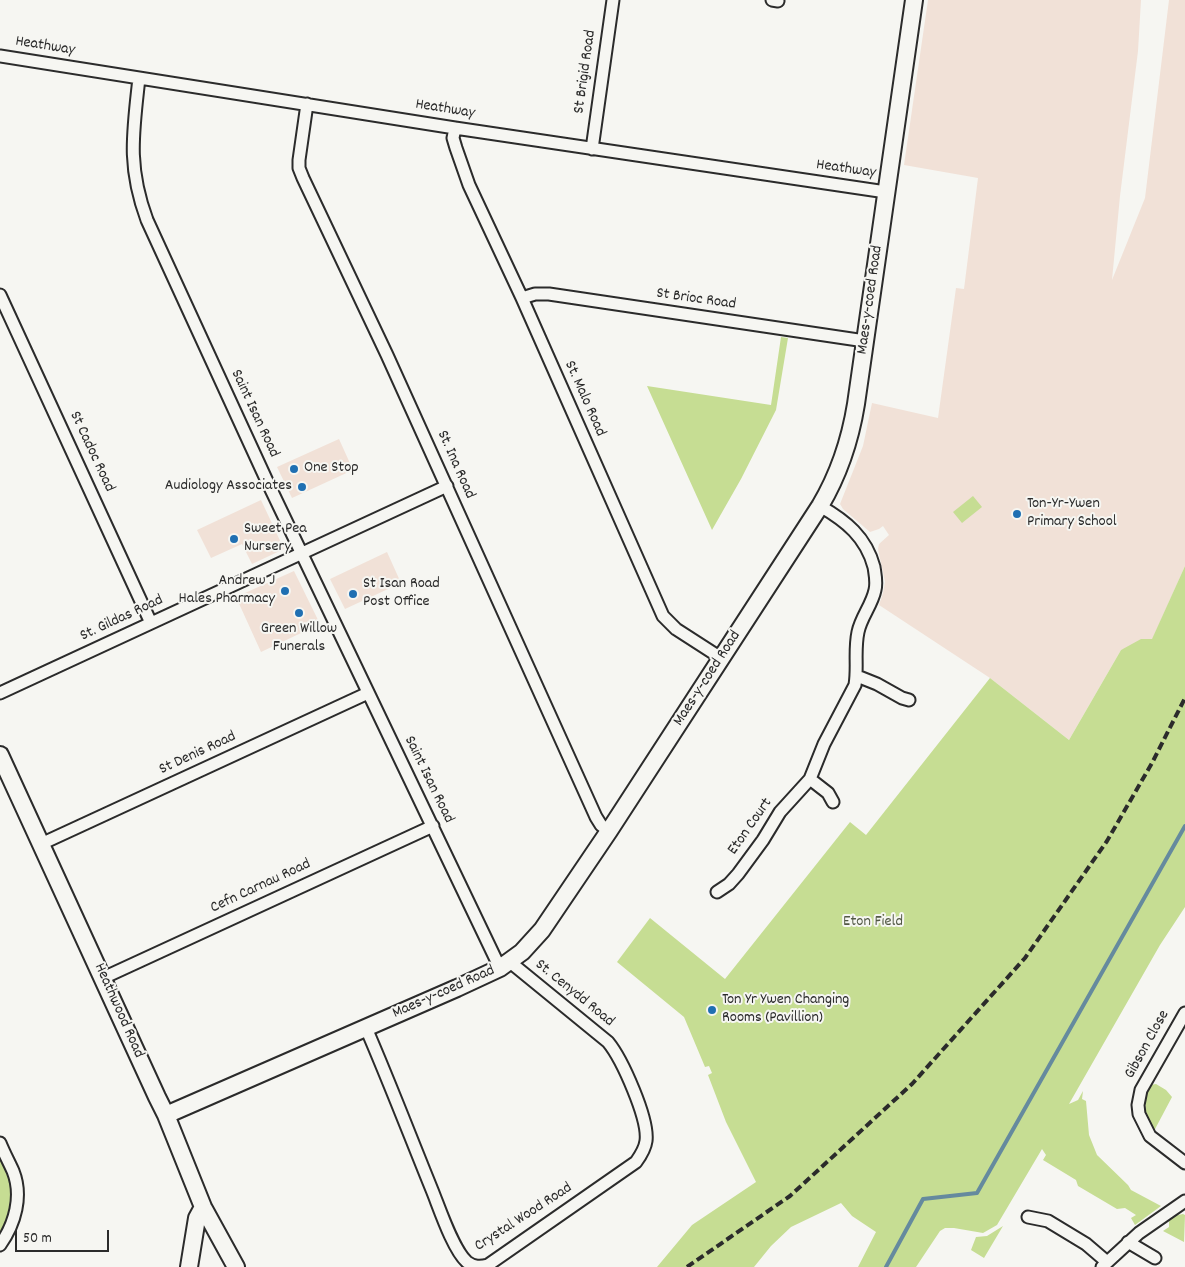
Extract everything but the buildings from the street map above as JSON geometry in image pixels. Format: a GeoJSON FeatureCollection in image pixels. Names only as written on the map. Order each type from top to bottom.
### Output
{"type":"FeatureCollection","features":[{"type":"Feature","properties":{"kind":"street","name":"St Brigid Road"},"geometry":{"type":"LineString","coordinates":[[592,148],[613,0]]}},
{"type":"Feature","properties":{"kind":"street","name":"Maes-y-coed Road"},"geometry":{"type":"LineString","coordinates":[[166,1115],[505,965],[522,952],[542,930],[609,831],[820,506],[834,480],[853,424],[914,0]]}},
{"type":"Feature","properties":{"kind":"street","name":"Heathway"},"geometry":{"type":"LineString","coordinates":[[0,56],[455,128],[886,192]]}},
{"type":"Feature","properties":{"kind":"street","name":"Saint Isan Road"},"geometry":{"type":"LineString","coordinates":[[139,78],[132,144],[136,184],[140,201],[226,392],[368,694],[433,826],[505,965]]}},
{"type":"Feature","properties":{"kind":"street","name":"St. Ina Road"},"geometry":{"type":"LineString","coordinates":[[307,104],[299,168],[448,486],[596,817],[601,825],[609,831]]}},
{"type":"Feature","properties":{"kind":"street","name":"St. Malo Road"},"geometry":{"type":"LineString","coordinates":[[455,128],[453,138],[469,184],[522,298],[663,616],[676,629],[721,658]]}},
{"type":"Feature","properties":{"kind":"street","name":"St Brioc Road"},"geometry":{"type":"LineString","coordinates":[[522,298],[536,294],[549,294],[866,341]]}},
{"type":"Feature","properties":{"kind":"street","name":"St Cadoc Road"},"geometry":{"type":"LineString","coordinates":[[0,295],[151,624]]}},
{"type":"Feature","properties":{"kind":"street","name":"St. Gildas Road"},"geometry":{"type":"LineString","coordinates":[[0,693],[448,486]]}},
{"type":"Feature","properties":{"kind":"street","name":"Eton Court"},"geometry":{"type":"LineString","coordinates":[[717,892],[733,879],[763,840],[780,812],[810,779],[824,744],[855,685],[858,632],[861,620],[875,589],[876,576],[870,553],[853,528],[820,506]]}},
{"type":"Feature","properties":{"kind":"street"},"geometry":{"type":"LineString","coordinates":[[857,676],[909,700]]}},
{"type":"Feature","properties":{"kind":"street","name":"St Denis Road"},"geometry":{"type":"LineString","coordinates":[[41,844],[368,694]]}},
{"type":"Feature","properties":{"kind":"street","name":"Heathwood Road"},"geometry":{"type":"LineString","coordinates":[[0,755],[166,1115],[203,1207],[236,1267]]}},
{"type":"Feature","properties":{"kind":"street"},"geometry":{"type":"LineString","coordinates":[[810,779],[828,793],[833,802]]}},
{"type":"Feature","properties":{"kind":"street","name":"Cefn Carnau Road"},"geometry":{"type":"LineString","coordinates":[[103,978],[433,826]]}},
{"type":"Feature","properties":{"kind":"street","name":"St. Cenydd Road"},"geometry":{"type":"LineString","coordinates":[[505,965],[608,1042],[616,1052]]}},
{"type":"Feature","properties":{"kind":"street","name":"Gibson Close"},"geometry":{"type":"LineString","coordinates":[[1185,1013],[1141,1090],[1138,1105],[1139,1114],[1150,1136],[1185,1162]]}},
{"type":"Feature","properties":{"kind":"street","name":"Crystal Wood Road"},"geometry":{"type":"LineString","coordinates":[[366,1028],[441,1213],[463,1257],[476,1266],[488,1265],[608,1182],[636,1162],[641,1156],[646,1141],[644,1119],[616,1052]]}},
{"type":"Feature","properties":{"kind":"street"},"geometry":{"type":"LineString","coordinates":[[0,1143],[14,1172],[17,1190],[14,1218],[0,1245]]}},
{"type":"Feature","properties":{"kind":"street"},"geometry":{"type":"LineString","coordinates":[[1028,1217],[1048,1221],[1086,1244],[1104,1264],[1152,1223],[1185,1201]]}},
{"type":"Feature","properties":{"kind":"street"},"geometry":{"type":"LineString","coordinates":[[189,1267],[197,1218],[203,1207]]}},
{"type":"Feature","properties":{"kind":"street"},"geometry":{"type":"LineString","coordinates":[[1128,1242],[1155,1258]]}},
{"type":"Feature","properties":{"kind":"shaded area"},"geometry":{"type":"Polygon","coordinates":[[[928,0],[1141,0],[1138,51],[1120,196],[1112,280],[1145,198],[1169,0],[1185,0],[1185,566],[1152,640],[1121,650],[1069,740],[990,678],[879,605],[885,582],[878,549],[879,544],[889,535],[883,526],[870,532],[843,509],[840,504],[863,446],[872,403],[938,418],[956,288],[964,289],[978,178],[904,165],[928,0]]]}},
{"type":"Feature","properties":{"kind":"shaded area"},"geometry":{"type":"Polygon","coordinates":[[[339,439],[353,470],[292,498],[277,467],[339,439]]]}},
{"type":"Feature","properties":{"kind":"shaded area"},"geometry":{"type":"Polygon","coordinates":[[[261,500],[284,549],[252,564],[242,544],[211,558],[197,530],[261,500]]]}},
{"type":"Feature","properties":{"kind":"shaded area"},"geometry":{"type":"Polygon","coordinates":[[[387,552],[401,583],[345,609],[330,579],[387,552]]]}},
{"type":"Feature","properties":{"kind":"shaded area"},"geometry":{"type":"Polygon","coordinates":[[[294,571],[320,624],[261,652],[236,597],[294,571]]]}},
{"type":"Feature","properties":{"kind":"green space"},"geometry":{"type":"Polygon","coordinates":[[[781,337],[788,338],[776,410],[741,479],[712,530],[647,386],[771,405],[781,337]]]}},
{"type":"Feature","properties":{"kind":"green space"},"geometry":{"type":"Polygon","coordinates":[[[973,496],[982,507],[962,523],[953,512],[973,496]]]}},
{"type":"Feature","properties":{"kind":"green space","name":"Eton Field"},"geometry":{"type":"Polygon","coordinates":[[[1185,566],[1185,907],[1160,945],[1069,1104],[1078,1100],[1083,1091],[1082,1099],[1086,1101],[1089,1135],[1097,1155],[1131,1190],[1161,1206],[1135,1225],[1131,1218],[1136,1215],[1125,1208],[1117,1209],[1078,1186],[1076,1180],[1043,1160],[1046,1155],[1042,1149],[997,1225],[983,1233],[945,1228],[940,1231],[916,1267],[858,1267],[876,1232],[852,1216],[841,1203],[791,1227],[771,1246],[754,1267],[657,1267],[692,1225],[756,1182],[726,1122],[708,1075],[712,1073],[709,1066],[705,1067],[684,1017],[617,962],[650,918],[725,979],[850,822],[866,835],[990,678],[1069,740],[1121,650],[1141,639],[1152,639],[1185,566]]]}},
{"type":"Feature","properties":{"kind":"green space"},"geometry":{"type":"Polygon","coordinates":[[[1156,1084],[1166,1090],[1172,1097],[1154,1131],[1148,1119],[1145,1103],[1150,1085],[1156,1084]]]}},
{"type":"Feature","properties":{"kind":"green space"},"geometry":{"type":"Polygon","coordinates":[[[0,1151],[11,1177],[13,1208],[0,1239],[0,1151]]]}},
{"type":"Feature","properties":{"kind":"green space"},"geometry":{"type":"Polygon","coordinates":[[[1185,1215],[1184,1242],[1163,1231],[1169,1227],[1169,1221],[1173,1216],[1185,1215]]]}},
{"type":"Feature","properties":{"kind":"green space"},"geometry":{"type":"Polygon","coordinates":[[[1003,1226],[984,1258],[971,1250],[976,1237],[987,1236],[1003,1226]]]}},
{"type":"Feature","properties":{"kind":"waterway"},"geometry":{"type":"LineString","coordinates":[[886,1267],[923,1199],[977,1193],[1185,826]]}},
{"type":"Feature","properties":{"kind":"railway"},"geometry":{"type":"LineString","coordinates":[[687,1267],[790,1196],[912,1084],[1025,958],[1107,841],[1152,763],[1185,698]]}},
{"type":"Feature","properties":{"kind":"place","name":"One Stop"},"geometry":{"type":"Point","coordinates":[294,469]}},
{"type":"Feature","properties":{"kind":"place","name":"Audiology Associates"},"geometry":{"type":"Point","coordinates":[302,487]}},
{"type":"Feature","properties":{"kind":"place","name":"Ton-Yr-Ywen Primary School"},"geometry":{"type":"Point","coordinates":[1017,514]}},
{"type":"Feature","properties":{"kind":"place","name":"Sweet Pea Nursery"},"geometry":{"type":"Point","coordinates":[234,539]}},
{"type":"Feature","properties":{"kind":"place","name":"Andrew J Hales Pharmacy"},"geometry":{"type":"Point","coordinates":[285,591]}},
{"type":"Feature","properties":{"kind":"place","name":"St Isan Road Post Office"},"geometry":{"type":"Point","coordinates":[353,594]}},
{"type":"Feature","properties":{"kind":"place","name":"Green Willow Funerals"},"geometry":{"type":"Point","coordinates":[299,613]}},
{"type":"Feature","properties":{"kind":"place","name":"Ton Yr Ywen Changing Rooms (Pavillion)"},"geometry":{"type":"Point","coordinates":[712,1010]}}]}
